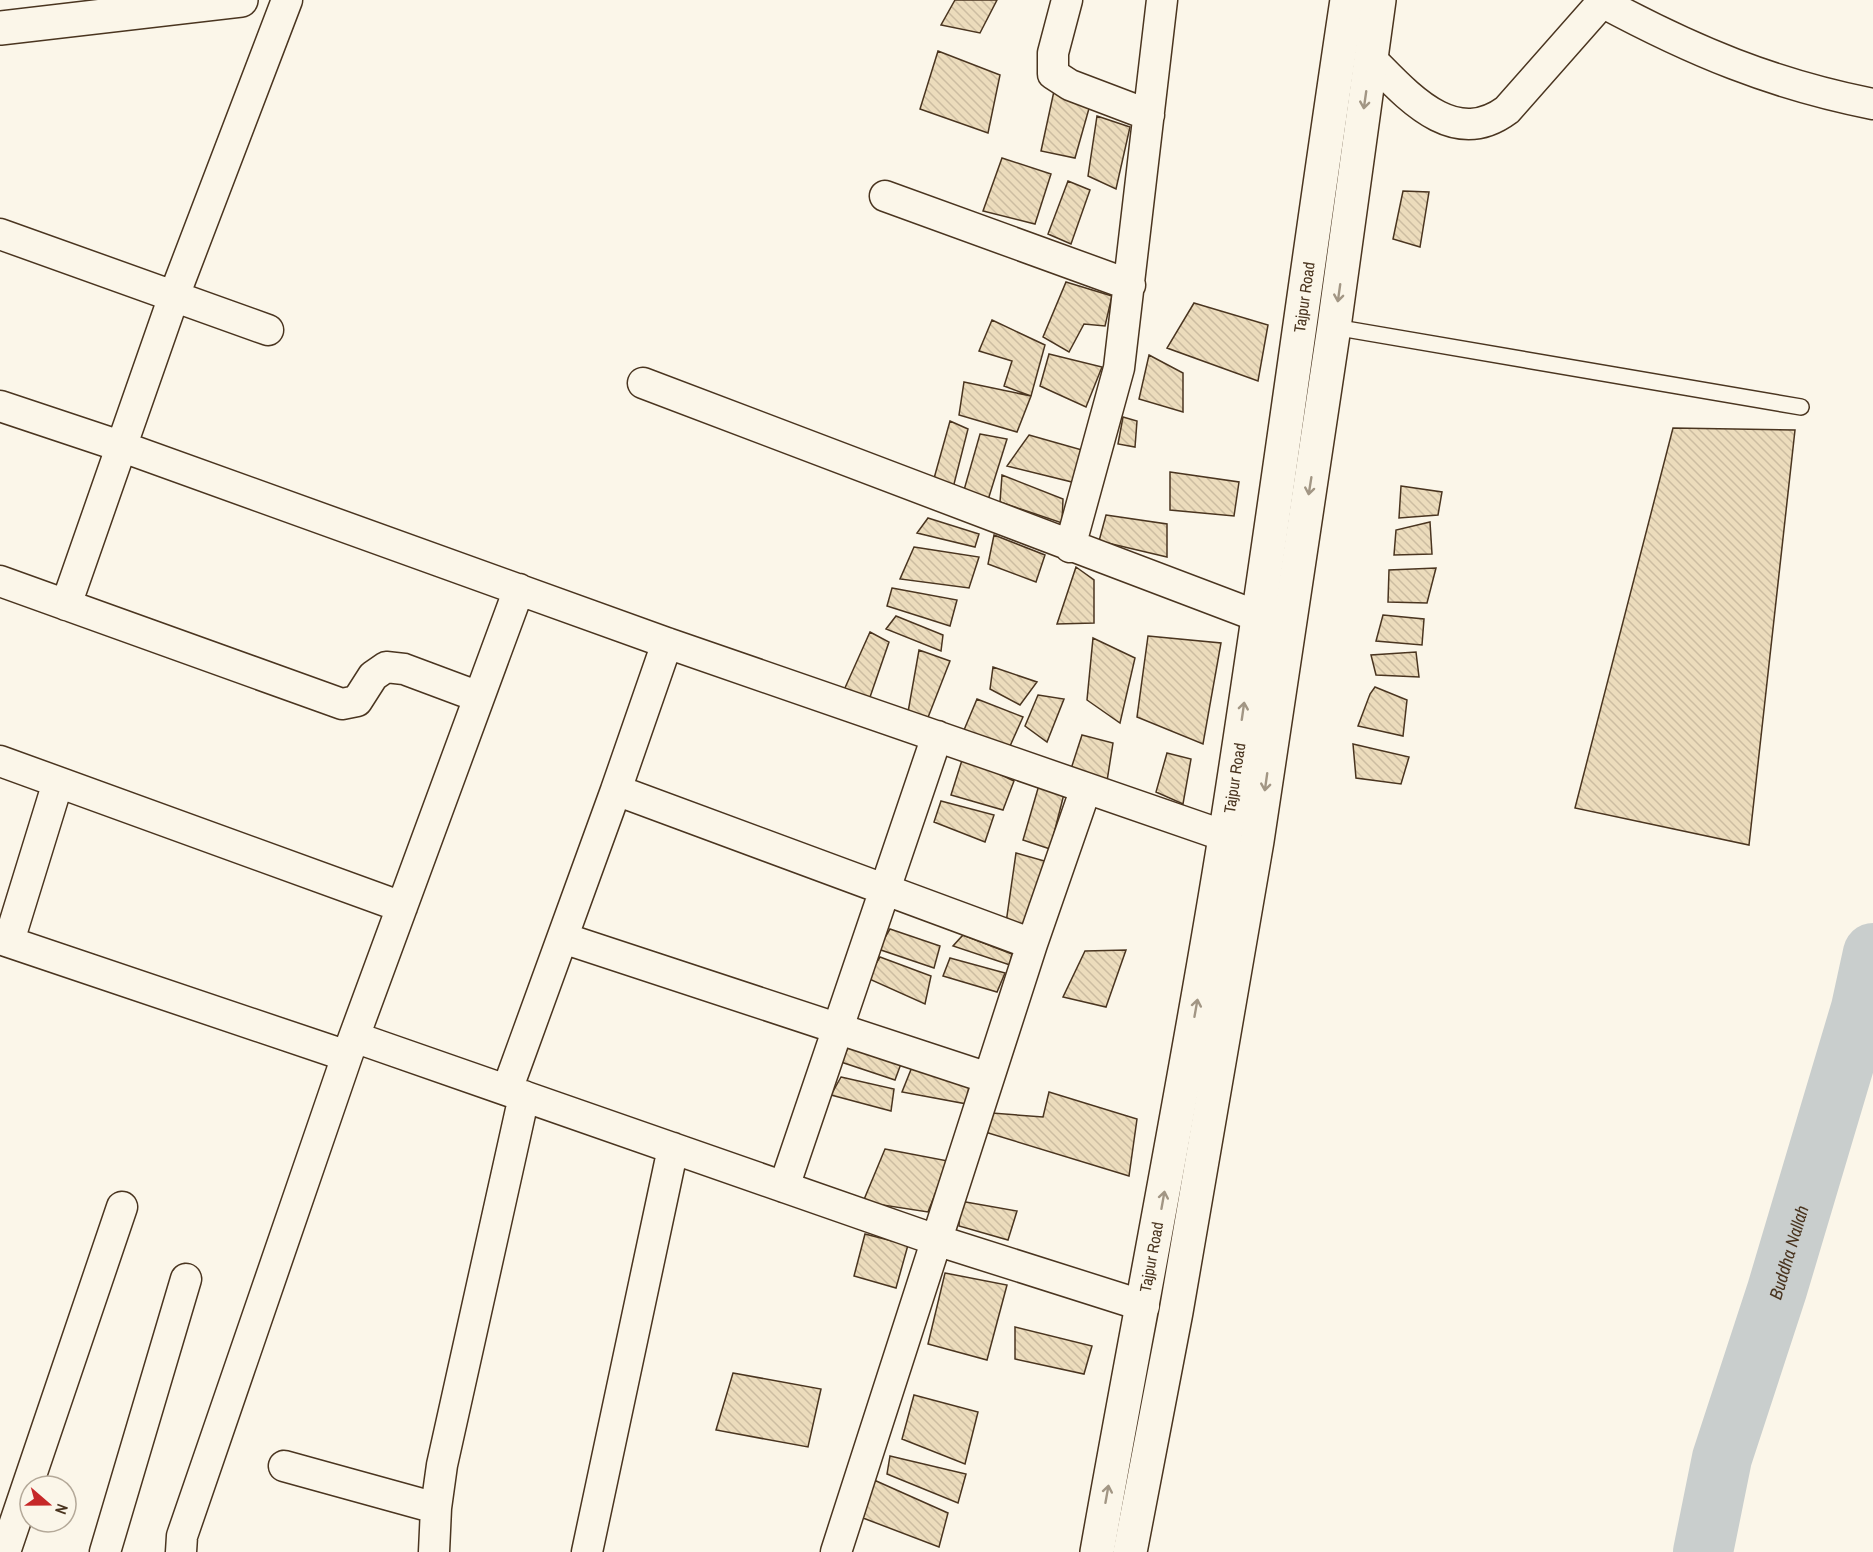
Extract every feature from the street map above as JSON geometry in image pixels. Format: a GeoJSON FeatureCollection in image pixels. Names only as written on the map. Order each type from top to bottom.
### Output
{"type":"FeatureCollection","features":[{"type":"Feature","properties":{"kind":"main road"},"geometry":{"type":"LineString","coordinates":[[0,28],[241,0]]}},
{"type":"Feature","properties":{"kind":"main road","name":"Tajpur Road"},"geometry":{"type":"LineString","coordinates":[[1096,1552],[1144,1306],[1215,900],[1302,323],[1347,0]]}},
{"type":"Feature","properties":{"kind":"main road","name":"Tajpur Road"},"geometry":{"type":"LineString","coordinates":[[1130,1552],[1176,1312],[1246,905],[1334,327],[1379,0]]}},
{"type":"Feature","properties":{"kind":"main road"},"geometry":{"type":"LineString","coordinates":[[1215,900],[1246,905]]}},
{"type":"Feature","properties":{"kind":"street"},"geometry":{"type":"LineString","coordinates":[[66,605],[174,296],[287,0]]}},
{"type":"Feature","properties":{"kind":"street"},"geometry":{"type":"LineString","coordinates":[[1067,0],[1053,53],[1053,74],[1070,85],[1149,115]]}},
{"type":"Feature","properties":{"kind":"street"},"geometry":{"type":"LineString","coordinates":[[1070,547],[1119,368],[1162,0]]}},
{"type":"Feature","properties":{"kind":"street"},"geometry":{"type":"LineString","coordinates":[[1371,59],[1418,106],[1436,116],[1476,125],[1492,122],[1507,110],[1603,1],[1669,38],[1731,65],[1778,81],[1873,104]]}},
{"type":"Feature","properties":{"kind":"street"},"geometry":{"type":"LineString","coordinates":[[885,196],[1130,285]]}},
{"type":"Feature","properties":{"kind":"street"},"geometry":{"type":"LineString","coordinates":[[0,234],[268,330]]}},
{"type":"Feature","properties":{"kind":"street"},"geometry":{"type":"LineString","coordinates":[[643,383],[1070,547],[1257,616]]}},
{"type":"Feature","properties":{"kind":"street"},"geometry":{"type":"LineString","coordinates":[[0,406],[120,446],[667,643],[1225,836]]}},
{"type":"Feature","properties":{"kind":"street"},"geometry":{"type":"LineString","coordinates":[[0,581],[342,704],[357,701],[373,676],[386,667],[404,669],[478,697]]}},
{"type":"Feature","properties":{"kind":"street"},"geometry":{"type":"LineString","coordinates":[[181,1552],[182,1536],[351,1046],[519,590]]}},
{"type":"Feature","properties":{"kind":"street"},"geometry":{"type":"LineString","coordinates":[[434,1552],[435,1509],[442,1465],[516,1093],[563,938],[667,643]]}},
{"type":"Feature","properties":{"kind":"street"},"geometry":{"type":"LineString","coordinates":[[784,1186],[937,736]]}},
{"type":"Feature","properties":{"kind":"street"},"geometry":{"type":"LineString","coordinates":[[0,761],[402,907]]}},
{"type":"Feature","properties":{"kind":"street"},"geometry":{"type":"LineString","coordinates":[[58,782],[4,940],[351,1046],[516,1093],[936,1240],[1144,1306]]}},
{"type":"Feature","properties":{"kind":"street"},"geometry":{"type":"LineString","coordinates":[[836,1552],[988,1078],[1086,788]]}},
{"type":"Feature","properties":{"kind":"street"},"geometry":{"type":"LineString","coordinates":[[616,790],[1032,944]]}},
{"type":"Feature","properties":{"kind":"street"},"geometry":{"type":"LineString","coordinates":[[563,938],[988,1078]]}},
{"type":"Feature","properties":{"kind":"street"},"geometry":{"type":"LineString","coordinates":[[587,1552],[673,1148]]}},
{"type":"Feature","properties":{"kind":"street"},"geometry":{"type":"LineString","coordinates":[[5,1552],[122,1207]]}},
{"type":"Feature","properties":{"kind":"street"},"geometry":{"type":"LineString","coordinates":[[105,1552],[186,1279]]}},
{"type":"Feature","properties":{"kind":"street"},"geometry":{"type":"LineString","coordinates":[[285,1466],[435,1509]]}},
{"type":"Feature","properties":{"kind":"lane"},"geometry":{"type":"LineString","coordinates":[[1334,327],[1801,407]]}},
{"type":"Feature","properties":{"kind":"building"},"geometry":{"type":"Polygon","coordinates":[[[955,0],[997,0],[980,33],[941,25],[955,0]]]}},
{"type":"Feature","properties":{"kind":"building"},"geometry":{"type":"Polygon","coordinates":[[[938,51],[1000,75],[988,133],[920,109],[938,51]]]}},
{"type":"Feature","properties":{"kind":"building"},"geometry":{"type":"Polygon","coordinates":[[[1054,91],[1090,105],[1075,158],[1041,151],[1054,91]]]}},
{"type":"Feature","properties":{"kind":"building"},"geometry":{"type":"Polygon","coordinates":[[[1097,116],[1130,127],[1116,189],[1088,176],[1097,116]]]}},
{"type":"Feature","properties":{"kind":"building"},"geometry":{"type":"Polygon","coordinates":[[[1002,158],[1051,174],[1035,224],[983,211],[1002,158]]]}},
{"type":"Feature","properties":{"kind":"building"},"geometry":{"type":"Polygon","coordinates":[[[1068,181],[1090,190],[1071,244],[1048,234],[1068,181]]]}},
{"type":"Feature","properties":{"kind":"building"},"geometry":{"type":"Polygon","coordinates":[[[1403,191],[1429,192],[1420,247],[1393,239],[1403,191]]]}},
{"type":"Feature","properties":{"kind":"building"},"geometry":{"type":"Polygon","coordinates":[[[1066,282],[1112,296],[1105,326],[1084,324],[1069,352],[1043,337],[1066,282]]]}},
{"type":"Feature","properties":{"kind":"building"},"geometry":{"type":"Polygon","coordinates":[[[1194,303],[1268,325],[1258,381],[1167,348],[1194,303]]]}},
{"type":"Feature","properties":{"kind":"building"},"geometry":{"type":"Polygon","coordinates":[[[992,320],[1045,345],[1031,396],[1004,386],[1012,361],[979,351],[992,320]]]}},
{"type":"Feature","properties":{"kind":"building"},"geometry":{"type":"Polygon","coordinates":[[[1049,354],[1102,367],[1086,407],[1040,386],[1049,354]]]}},
{"type":"Feature","properties":{"kind":"building"},"geometry":{"type":"Polygon","coordinates":[[[1149,355],[1183,373],[1183,412],[1139,399],[1149,355]]]}},
{"type":"Feature","properties":{"kind":"building"},"geometry":{"type":"Polygon","coordinates":[[[964,382],[1031,396],[1017,432],[959,415],[964,382]]]}},
{"type":"Feature","properties":{"kind":"building"},"geometry":{"type":"Polygon","coordinates":[[[1123,417],[1137,421],[1135,447],[1118,444],[1123,417]]]}},
{"type":"Feature","properties":{"kind":"building"},"geometry":{"type":"Polygon","coordinates":[[[950,421],[968,429],[953,488],[933,482],[950,421]]]}},
{"type":"Feature","properties":{"kind":"building"},"geometry":{"type":"Polygon","coordinates":[[[1673,428],[1795,430],[1749,845],[1575,808],[1673,428]]]}},
{"type":"Feature","properties":{"kind":"building"},"geometry":{"type":"Polygon","coordinates":[[[980,434],[1007,439],[988,500],[964,490],[980,434]]]}},
{"type":"Feature","properties":{"kind":"building"},"geometry":{"type":"Polygon","coordinates":[[[1029,435],[1082,450],[1072,482],[1007,466],[1029,435]]]}},
{"type":"Feature","properties":{"kind":"building"},"geometry":{"type":"Polygon","coordinates":[[[1170,472],[1239,482],[1234,516],[1170,510],[1170,472]]]}},
{"type":"Feature","properties":{"kind":"building"},"geometry":{"type":"Polygon","coordinates":[[[1002,475],[1063,499],[1062,523],[1000,502],[1002,475]]]}},
{"type":"Feature","properties":{"kind":"building"},"geometry":{"type":"Polygon","coordinates":[[[1401,486],[1442,492],[1438,515],[1399,518],[1401,486]]]}},
{"type":"Feature","properties":{"kind":"building"},"geometry":{"type":"Polygon","coordinates":[[[1106,515],[1167,524],[1167,557],[1099,541],[1106,515]]]}},
{"type":"Feature","properties":{"kind":"building"},"geometry":{"type":"Polygon","coordinates":[[[928,518],[979,534],[975,547],[917,533],[928,518]]]}},
{"type":"Feature","properties":{"kind":"building"},"geometry":{"type":"Polygon","coordinates":[[[1430,522],[1432,554],[1394,555],[1396,530],[1430,522]]]}},
{"type":"Feature","properties":{"kind":"building"},"geometry":{"type":"Polygon","coordinates":[[[994,535],[1045,555],[1036,582],[988,564],[994,535]]]}},
{"type":"Feature","properties":{"kind":"building"},"geometry":{"type":"Polygon","coordinates":[[[914,547],[979,557],[969,588],[900,579],[914,547]]]}},
{"type":"Feature","properties":{"kind":"building"},"geometry":{"type":"Polygon","coordinates":[[[1076,567],[1094,580],[1094,623],[1057,624],[1076,567]]]}},
{"type":"Feature","properties":{"kind":"building"},"geometry":{"type":"Polygon","coordinates":[[[1436,568],[1427,603],[1388,602],[1389,570],[1436,568]]]}},
{"type":"Feature","properties":{"kind":"building"},"geometry":{"type":"Polygon","coordinates":[[[892,588],[957,600],[950,626],[887,606],[892,588]]]}},
{"type":"Feature","properties":{"kind":"building"},"geometry":{"type":"Polygon","coordinates":[[[1383,615],[1424,619],[1422,645],[1376,641],[1383,615]]]}},
{"type":"Feature","properties":{"kind":"building"},"geometry":{"type":"Polygon","coordinates":[[[896,616],[943,635],[941,651],[886,629],[896,616]]]}},
{"type":"Feature","properties":{"kind":"building"},"geometry":{"type":"Polygon","coordinates":[[[870,632],[889,642],[869,700],[844,690],[870,632]]]}},
{"type":"Feature","properties":{"kind":"building"},"geometry":{"type":"Polygon","coordinates":[[[1148,636],[1221,643],[1203,744],[1137,717],[1148,636]]]}},
{"type":"Feature","properties":{"kind":"building"},"geometry":{"type":"Polygon","coordinates":[[[1093,638],[1135,658],[1120,723],[1087,700],[1093,638]]]}},
{"type":"Feature","properties":{"kind":"building"},"geometry":{"type":"Polygon","coordinates":[[[919,650],[950,661],[927,720],[908,712],[919,650]]]}},
{"type":"Feature","properties":{"kind":"building"},"geometry":{"type":"Polygon","coordinates":[[[1416,652],[1419,677],[1376,675],[1371,655],[1416,652]]]}},
{"type":"Feature","properties":{"kind":"building"},"geometry":{"type":"Polygon","coordinates":[[[993,667],[1037,682],[1020,705],[990,689],[993,667]]]}},
{"type":"Feature","properties":{"kind":"building"},"geometry":{"type":"Polygon","coordinates":[[[1375,687],[1407,700],[1403,736],[1358,726],[1375,687]]]}},
{"type":"Feature","properties":{"kind":"building"},"geometry":{"type":"Polygon","coordinates":[[[1038,695],[1064,699],[1047,742],[1025,726],[1038,695]]]}},
{"type":"Feature","properties":{"kind":"building"},"geometry":{"type":"Polygon","coordinates":[[[977,699],[1023,717],[1010,746],[964,730],[977,699]]]}},
{"type":"Feature","properties":{"kind":"building"},"geometry":{"type":"Polygon","coordinates":[[[1082,735],[1113,743],[1107,781],[1070,772],[1082,735]]]}},
{"type":"Feature","properties":{"kind":"building"},"geometry":{"type":"Polygon","coordinates":[[[1353,744],[1409,757],[1401,784],[1356,778],[1353,744]]]}},
{"type":"Feature","properties":{"kind":"building"},"geometry":{"type":"Polygon","coordinates":[[[1167,753],[1191,759],[1183,804],[1156,792],[1167,753]]]}},
{"type":"Feature","properties":{"kind":"building"},"geometry":{"type":"Polygon","coordinates":[[[963,757],[1014,781],[1003,810],[951,795],[963,757]]]}},
{"type":"Feature","properties":{"kind":"building"},"geometry":{"type":"Polygon","coordinates":[[[1039,785],[1064,794],[1050,849],[1023,840],[1039,785]]]}},
{"type":"Feature","properties":{"kind":"building"},"geometry":{"type":"Polygon","coordinates":[[[941,801],[994,815],[985,842],[934,822],[941,801]]]}},
{"type":"Feature","properties":{"kind":"building"},"geometry":{"type":"Polygon","coordinates":[[[1016,853],[1048,862],[1026,927],[1006,923],[1016,853]]]}},
{"type":"Feature","properties":{"kind":"building"},"geometry":{"type":"Polygon","coordinates":[[[890,929],[940,946],[934,968],[878,949],[890,929]]]}},
{"type":"Feature","properties":{"kind":"building"},"geometry":{"type":"Polygon","coordinates":[[[963,935],[1012,954],[1010,965],[953,946],[963,935]]]}},
{"type":"Feature","properties":{"kind":"building"},"geometry":{"type":"Polygon","coordinates":[[[1126,950],[1106,1007],[1063,997],[1085,951],[1126,950]]]}},
{"type":"Feature","properties":{"kind":"building"},"geometry":{"type":"Polygon","coordinates":[[[880,957],[931,976],[925,1004],[867,978],[880,957]]]}},
{"type":"Feature","properties":{"kind":"building"},"geometry":{"type":"Polygon","coordinates":[[[950,958],[1005,973],[997,992],[943,976],[950,958]]]}},
{"type":"Feature","properties":{"kind":"building"},"geometry":{"type":"Polygon","coordinates":[[[851,1042],[902,1061],[895,1080],[841,1062],[851,1042]]]}},
{"type":"Feature","properties":{"kind":"building"},"geometry":{"type":"Polygon","coordinates":[[[914,1062],[969,1084],[967,1104],[902,1092],[914,1062]]]}},
{"type":"Feature","properties":{"kind":"building"},"geometry":{"type":"Polygon","coordinates":[[[841,1077],[894,1089],[891,1111],[831,1095],[841,1077]]]}},
{"type":"Feature","properties":{"kind":"building"},"geometry":{"type":"Polygon","coordinates":[[[1049,1092],[1137,1119],[1129,1176],[985,1132],[992,1113],[1043,1117],[1049,1092]]]}},
{"type":"Feature","properties":{"kind":"building"},"geometry":{"type":"Polygon","coordinates":[[[885,1149],[948,1161],[928,1212],[863,1202],[885,1149]]]}},
{"type":"Feature","properties":{"kind":"building"},"geometry":{"type":"Polygon","coordinates":[[[960,1201],[1017,1211],[1008,1240],[959,1226],[960,1201]]]}},
{"type":"Feature","properties":{"kind":"building"},"geometry":{"type":"Polygon","coordinates":[[[865,1234],[908,1245],[896,1288],[854,1276],[865,1234]]]}},
{"type":"Feature","properties":{"kind":"building"},"geometry":{"type":"Polygon","coordinates":[[[945,1273],[1007,1285],[987,1360],[928,1344],[945,1273]]]}},
{"type":"Feature","properties":{"kind":"building"},"geometry":{"type":"Polygon","coordinates":[[[1015,1327],[1092,1346],[1084,1374],[1015,1359],[1015,1327]]]}},
{"type":"Feature","properties":{"kind":"building"},"geometry":{"type":"Polygon","coordinates":[[[733,1373],[821,1389],[808,1447],[716,1430],[733,1373]]]}},
{"type":"Feature","properties":{"kind":"building"},"geometry":{"type":"Polygon","coordinates":[[[914,1395],[978,1412],[965,1464],[902,1439],[914,1395]]]}},
{"type":"Feature","properties":{"kind":"building"},"geometry":{"type":"Polygon","coordinates":[[[890,1456],[966,1474],[958,1503],[887,1474],[890,1456]]]}},
{"type":"Feature","properties":{"kind":"building"},"geometry":{"type":"Polygon","coordinates":[[[874,1480],[948,1513],[939,1547],[863,1518],[874,1480]]]}},
{"type":"Feature","properties":{"kind":"waterway","name":"Buddha Nallah"},"geometry":{"type":"LineString","coordinates":[[1703,1552],[1722,1458],[1777,1290],[1861,1008],[1873,953]]}}]}
